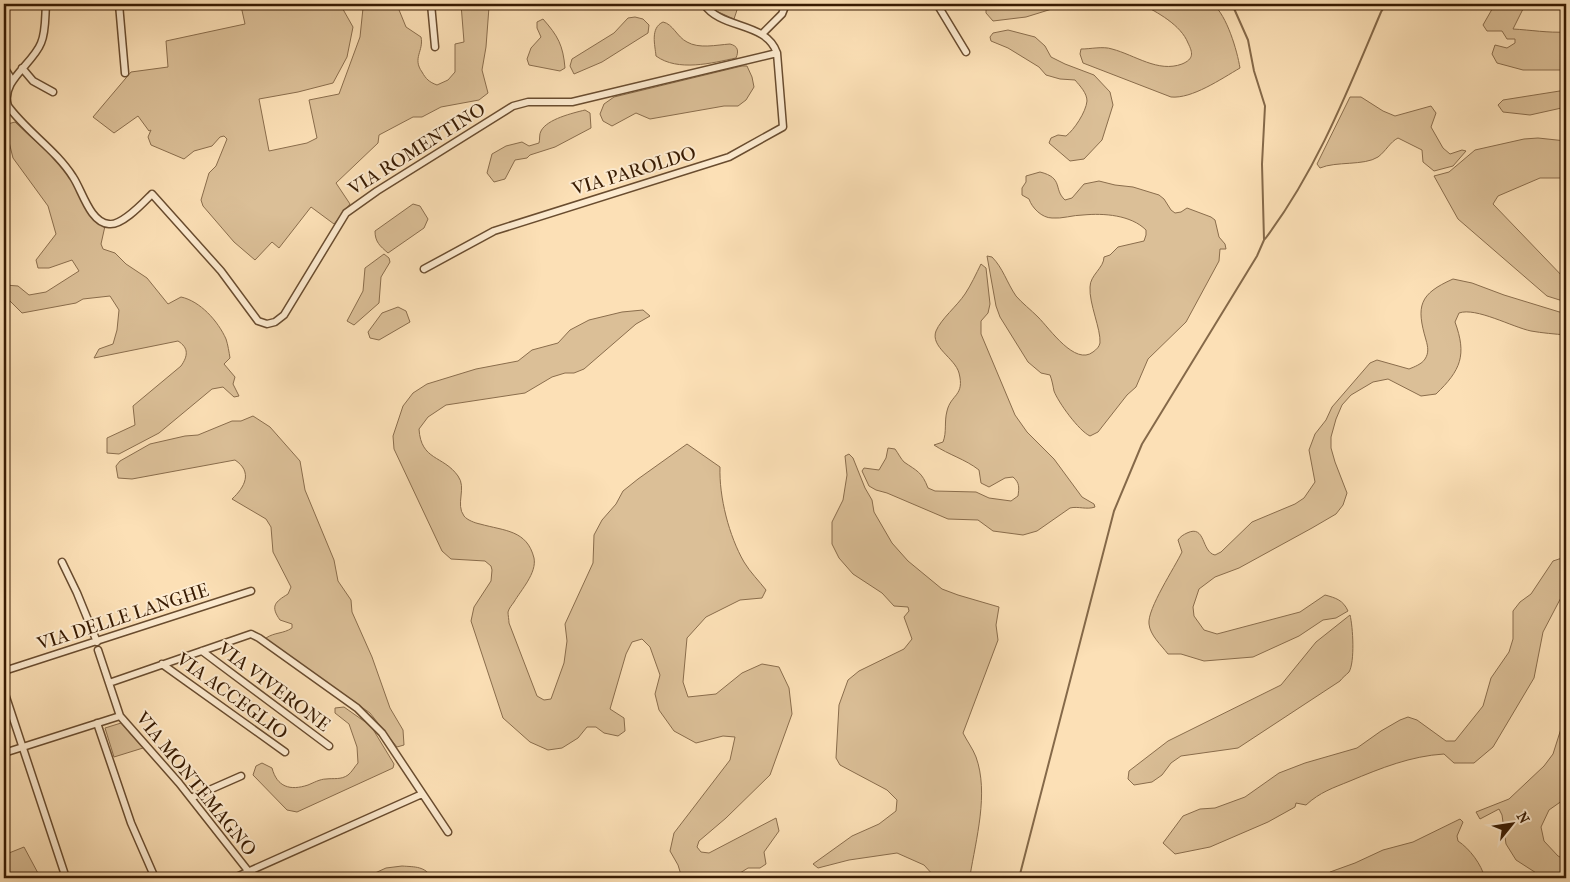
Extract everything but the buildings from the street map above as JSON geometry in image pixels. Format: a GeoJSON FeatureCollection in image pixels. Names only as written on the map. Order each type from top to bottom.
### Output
{"type":"FeatureCollection","features":[{"type":"Feature","properties":{"kind":"street","name":"VIA ROMENTINO"},"geometry":{"type":"LineString","coordinates":[[46,4],[41,44],[12,80],[5,92],[8,106],[65,166],[80,187],[89,208],[98,219],[106,224],[114,224],[128,216],[152,194],[221,271],[258,321],[267,324],[275,322],[284,315],[346,213],[377,191],[513,106],[528,102],[572,102],[777,53]]}},
{"type":"Feature","properties":{"kind":"street"},"geometry":{"type":"LineString","coordinates":[[119,4],[125,73]]}},
{"type":"Feature","properties":{"kind":"street"},"geometry":{"type":"LineString","coordinates":[[431,4],[436,47]]}},
{"type":"Feature","properties":{"kind":"street"},"geometry":{"type":"LineString","coordinates":[[704,4],[711,13],[718,17],[762,34],[777,53]]}},
{"type":"Feature","properties":{"kind":"street"},"geometry":{"type":"LineString","coordinates":[[762,34],[782,14],[786,4]]}},
{"type":"Feature","properties":{"kind":"street"},"geometry":{"type":"LineString","coordinates":[[937,4],[966,52]]}},
{"type":"Feature","properties":{"kind":"street","name":"VIA PAROLDO"},"geometry":{"type":"LineString","coordinates":[[424,269],[494,230],[729,157],[783,127],[777,53]]}},
{"type":"Feature","properties":{"kind":"street"},"geometry":{"type":"LineString","coordinates":[[4,67],[12,80]]}},
{"type":"Feature","properties":{"kind":"street"},"geometry":{"type":"LineString","coordinates":[[22,68],[33,81],[53,92]]}},
{"type":"Feature","properties":{"kind":"street"},"geometry":{"type":"LineString","coordinates":[[62,562],[80,600],[96,642]]}},
{"type":"Feature","properties":{"kind":"street","name":"VIA DELLE LANGHE"},"geometry":{"type":"LineString","coordinates":[[4,671],[251,591]]}},
{"type":"Feature","properties":{"kind":"street"},"geometry":{"type":"LineString","coordinates":[[109,683],[251,634],[367,716],[382,733],[448,832]]}},
{"type":"Feature","properties":{"kind":"street"},"geometry":{"type":"LineString","coordinates":[[4,753],[120,716],[98,650]]}},
{"type":"Feature","properties":{"kind":"street","name":"VIA VIVERONE"},"geometry":{"type":"LineString","coordinates":[[202,651],[329,746]]}},
{"type":"Feature","properties":{"kind":"street","name":"VIA ACCEGLIO"},"geometry":{"type":"LineString","coordinates":[[162,664],[285,752]]}},
{"type":"Feature","properties":{"kind":"street"},"geometry":{"type":"LineString","coordinates":[[4,691],[66,878]]}},
{"type":"Feature","properties":{"kind":"street","name":"VIA MONTEMAGNO"},"geometry":{"type":"LineString","coordinates":[[120,716],[191,798],[249,872]]}},
{"type":"Feature","properties":{"kind":"street"},"geometry":{"type":"LineString","coordinates":[[97,723],[131,823],[155,878]]}},
{"type":"Feature","properties":{"kind":"street"},"geometry":{"type":"LineString","coordinates":[[191,798],[241,776]]}},
{"type":"Feature","properties":{"kind":"street"},"geometry":{"type":"LineString","coordinates":[[234,878],[422,794]]}},
{"type":"Feature","properties":{"kind":"shaded area"},"geometry":{"type":"Polygon","coordinates":[[[253,4],[340,4],[353,27],[347,57],[333,83],[259,99],[269,151],[307,143],[317,138],[309,100],[339,94],[360,37],[363,8],[367,4],[397,5],[406,27],[421,37],[418,58],[419,67],[426,78],[437,85],[448,80],[455,72],[455,44],[464,42],[461,4],[487,4],[489,7],[482,70],[488,93],[479,100],[441,107],[422,117],[413,117],[379,135],[378,143],[336,183],[350,204],[334,224],[311,207],[279,248],[272,242],[255,260],[234,242],[203,206],[201,200],[209,173],[216,166],[227,139],[224,136],[220,137],[212,146],[194,151],[184,159],[151,145],[148,137],[151,130],[149,131],[138,116],[114,133],[93,117],[131,72],[168,67],[166,41],[245,24],[241,6],[253,4]]]}},
{"type":"Feature","properties":{"kind":"shaded area"},"geometry":{"type":"Polygon","coordinates":[[[709,4],[739,4],[734,19],[714,10],[709,4]]]}},
{"type":"Feature","properties":{"kind":"shaded area"},"geometry":{"type":"Polygon","coordinates":[[[986,4],[1068,4],[1026,17],[993,21],[986,13],[986,4]]]}},
{"type":"Feature","properties":{"kind":"shaded area"},"geometry":{"type":"Polygon","coordinates":[[[1141,4],[1213,4],[1227,25],[1240,68],[1197,92],[1179,97],[1171,97],[1083,63],[1080,54],[1081,49],[1101,48],[1112,49],[1155,65],[1173,66],[1189,60],[1191,50],[1180,30],[1161,15],[1141,4]]]}},
{"type":"Feature","properties":{"kind":"shaded area"},"geometry":{"type":"Polygon","coordinates":[[[1495,4],[1529,4],[1525,5],[1513,29],[1566,32],[1566,70],[1523,70],[1497,63],[1492,54],[1495,45],[1507,48],[1515,43],[1515,39],[1507,39],[1502,31],[1487,31],[1483,25],[1495,4]]]}},
{"type":"Feature","properties":{"kind":"shaded area"},"geometry":{"type":"Polygon","coordinates":[[[628,18],[643,19],[649,25],[648,33],[602,62],[574,74],[570,66],[572,59],[614,33],[628,18]]]}},
{"type":"Feature","properties":{"kind":"shaded area"},"geometry":{"type":"Polygon","coordinates":[[[543,19],[556,36],[563,53],[565,68],[560,71],[529,65],[527,59],[531,48],[541,37],[537,28],[537,22],[543,19]]]}},
{"type":"Feature","properties":{"kind":"shaded area"},"geometry":{"type":"Polygon","coordinates":[[[663,22],[670,25],[684,40],[692,44],[702,46],[733,45],[737,49],[736,58],[695,65],[674,64],[665,61],[656,56],[654,42],[656,28],[663,22]]]}},
{"type":"Feature","properties":{"kind":"shaded area"},"geometry":{"type":"Polygon","coordinates":[[[1008,30],[1035,37],[1045,46],[1051,57],[1094,75],[1110,92],[1113,105],[1102,140],[1084,159],[1070,161],[1049,143],[1051,138],[1058,135],[1066,136],[1076,125],[1086,105],[1087,98],[1085,92],[1075,80],[1060,79],[1046,75],[1039,67],[1008,48],[991,41],[990,37],[993,33],[1008,30]]]}},
{"type":"Feature","properties":{"kind":"shaded area"},"geometry":{"type":"Polygon","coordinates":[[[747,66],[754,87],[746,100],[738,106],[724,106],[650,119],[636,113],[612,126],[603,121],[600,114],[604,104],[614,97],[747,66]]]}},
{"type":"Feature","properties":{"kind":"shaded area"},"geometry":{"type":"Polygon","coordinates":[[[1566,90],[1566,107],[1530,115],[1503,112],[1498,105],[1503,100],[1566,90]]]}},
{"type":"Feature","properties":{"kind":"shaded area"},"geometry":{"type":"Polygon","coordinates":[[[1350,97],[1361,97],[1395,116],[1431,106],[1436,113],[1431,127],[1443,148],[1450,154],[1462,150],[1466,151],[1453,166],[1434,171],[1423,162],[1422,150],[1398,138],[1381,155],[1372,160],[1320,168],[1317,164],[1350,97]]]}},
{"type":"Feature","properties":{"kind":"shaded area"},"geometry":{"type":"Polygon","coordinates":[[[585,110],[590,113],[591,128],[555,147],[530,155],[527,158],[515,160],[505,179],[494,182],[487,173],[492,154],[506,146],[522,142],[529,146],[539,143],[540,132],[549,123],[561,117],[585,110]]]}},
{"type":"Feature","properties":{"kind":"shaded area"},"geometry":{"type":"Polygon","coordinates":[[[15,122],[61,165],[105,226],[101,244],[103,249],[115,253],[126,264],[147,278],[168,304],[181,297],[188,299],[208,313],[218,325],[226,339],[230,358],[224,364],[235,377],[233,384],[239,396],[234,397],[223,387],[212,389],[159,433],[119,454],[107,453],[107,438],[135,425],[133,406],[181,366],[186,356],[186,349],[178,341],[94,358],[99,349],[113,344],[117,330],[119,310],[110,296],[83,299],[76,303],[22,313],[4,295],[5,285],[18,286],[29,295],[46,292],[79,271],[72,260],[49,268],[38,268],[36,260],[56,234],[48,206],[13,158],[9,142],[4,139],[4,125],[15,122]]]}},
{"type":"Feature","properties":{"kind":"shaded area"},"geometry":{"type":"Polygon","coordinates":[[[1538,138],[1566,141],[1566,178],[1540,178],[1498,196],[1493,204],[1566,280],[1566,302],[1547,296],[1458,219],[1434,176],[1449,172],[1475,150],[1524,139],[1538,138]]]}},
{"type":"Feature","properties":{"kind":"shaded area"},"geometry":{"type":"Polygon","coordinates":[[[1040,172],[1052,177],[1057,184],[1061,196],[1065,200],[1072,198],[1084,184],[1099,181],[1133,187],[1159,195],[1175,213],[1187,208],[1215,220],[1219,237],[1225,244],[1226,249],[1220,249],[1219,261],[1186,322],[1148,359],[1136,387],[1127,395],[1098,432],[1090,436],[1069,416],[1054,391],[1050,375],[1041,373],[1028,362],[1000,317],[996,306],[987,256],[992,257],[996,261],[1016,296],[1063,344],[1078,354],[1086,355],[1096,350],[1100,343],[1090,294],[1092,279],[1102,265],[1104,257],[1110,255],[1118,247],[1144,241],[1146,230],[1133,221],[1117,216],[1091,214],[1048,218],[1035,209],[1029,199],[1022,195],[1026,176],[1040,172]]]}},
{"type":"Feature","properties":{"kind":"shaded area"},"geometry":{"type":"Polygon","coordinates":[[[413,204],[420,206],[428,219],[424,228],[388,253],[378,243],[375,231],[413,204]]]}},
{"type":"Feature","properties":{"kind":"shaded area"},"geometry":{"type":"Polygon","coordinates":[[[384,254],[389,258],[390,262],[381,277],[379,303],[354,325],[347,321],[363,291],[365,268],[384,254]]]}},
{"type":"Feature","properties":{"kind":"shaded area"},"geometry":{"type":"Polygon","coordinates":[[[981,264],[986,268],[990,304],[988,313],[981,321],[981,334],[1015,415],[1027,432],[1054,459],[1082,497],[1094,504],[1095,507],[1070,508],[1037,531],[1023,535],[993,531],[978,520],[948,519],[876,490],[869,486],[862,471],[864,468],[879,470],[886,458],[888,448],[895,449],[904,462],[921,475],[928,488],[935,491],[976,492],[989,498],[1011,501],[1018,496],[1018,484],[1013,477],[1005,478],[989,487],[981,483],[979,470],[934,445],[943,442],[947,411],[960,386],[957,368],[936,342],[936,331],[965,294],[981,264]]]}},
{"type":"Feature","properties":{"kind":"shaded area"},"geometry":{"type":"Polygon","coordinates":[[[1453,279],[1472,283],[1566,314],[1566,335],[1531,331],[1475,313],[1459,313],[1455,322],[1461,344],[1459,361],[1451,377],[1436,394],[1421,396],[1388,379],[1373,382],[1351,395],[1342,405],[1331,437],[1331,448],[1335,462],[1347,493],[1343,505],[1336,514],[1312,528],[1239,568],[1215,577],[1199,589],[1193,607],[1194,616],[1204,630],[1217,634],[1300,612],[1325,595],[1339,600],[1348,611],[1336,618],[1323,620],[1299,636],[1253,657],[1204,661],[1181,654],[1168,654],[1156,640],[1149,624],[1152,609],[1182,552],[1178,540],[1187,533],[1197,532],[1201,535],[1207,549],[1215,555],[1221,552],[1252,522],[1295,504],[1304,498],[1315,482],[1309,450],[1315,434],[1326,420],[1332,407],[1370,363],[1377,360],[1409,369],[1424,361],[1428,350],[1421,318],[1423,302],[1433,290],[1453,279]]]}},
{"type":"Feature","properties":{"kind":"shaded area"},"geometry":{"type":"Polygon","coordinates":[[[398,307],[406,311],[410,322],[379,340],[370,338],[368,332],[382,313],[398,307]]]}},
{"type":"Feature","properties":{"kind":"shaded area"},"geometry":{"type":"Polygon","coordinates":[[[643,310],[650,316],[636,324],[584,369],[552,377],[525,393],[446,405],[428,417],[419,429],[424,447],[428,452],[446,464],[458,476],[461,486],[461,506],[465,517],[476,523],[514,533],[526,542],[531,549],[534,558],[533,570],[528,581],[509,609],[508,615],[509,623],[537,696],[544,700],[551,699],[564,663],[567,641],[565,624],[593,563],[594,535],[602,520],[616,504],[623,491],[687,444],[720,467],[723,503],[734,540],[746,566],[766,590],[762,598],[740,600],[706,617],[687,638],[683,682],[688,697],[716,694],[742,673],[762,664],[779,667],[789,688],[792,714],[770,775],[726,818],[699,841],[697,847],[701,852],[709,853],[776,818],[779,831],[764,852],[766,864],[760,868],[748,868],[732,878],[682,878],[678,865],[670,851],[674,833],[730,760],[735,737],[723,736],[696,743],[674,731],[659,710],[655,694],[660,675],[650,647],[642,639],[632,642],[626,654],[610,709],[624,718],[625,731],[618,736],[604,733],[596,727],[587,727],[578,738],[562,748],[548,750],[530,742],[503,718],[471,621],[474,607],[491,581],[491,566],[485,561],[451,559],[442,551],[394,449],[393,436],[403,406],[413,393],[427,384],[476,369],[518,361],[532,350],[558,343],[570,330],[589,320],[622,312],[643,310]]]}},
{"type":"Feature","properties":{"kind":"shaded area"},"geometry":{"type":"Polygon","coordinates":[[[253,416],[270,427],[300,461],[305,490],[334,560],[338,581],[351,600],[352,612],[372,657],[390,708],[403,730],[404,745],[397,747],[370,713],[266,638],[292,628],[292,624],[280,620],[275,611],[277,602],[288,594],[291,587],[273,552],[271,527],[266,519],[232,499],[240,490],[245,480],[244,469],[241,465],[235,460],[132,479],[118,478],[116,466],[120,461],[150,444],[198,435],[232,421],[241,421],[253,416]]]}},
{"type":"Feature","properties":{"kind":"shaded area"},"geometry":{"type":"Polygon","coordinates":[[[849,454],[853,458],[872,500],[874,512],[892,543],[908,561],[942,589],[999,607],[996,625],[998,640],[963,733],[976,757],[980,771],[981,786],[978,832],[970,876],[967,878],[941,878],[934,876],[924,865],[897,853],[849,860],[818,868],[813,864],[852,836],[879,824],[896,811],[897,800],[887,790],[840,765],[836,758],[839,705],[848,680],[859,671],[904,649],[912,639],[904,617],[909,611],[908,607],[894,606],[882,593],[853,574],[839,558],[832,544],[832,522],[843,500],[847,475],[845,456],[849,454]]]}},
{"type":"Feature","properties":{"kind":"shaded area"},"geometry":{"type":"Polygon","coordinates":[[[1566,558],[1566,588],[1543,632],[1534,678],[1493,747],[1474,763],[1454,763],[1444,754],[1396,763],[1332,788],[1306,805],[1296,803],[1295,807],[1268,822],[1210,847],[1175,854],[1163,843],[1183,816],[1200,809],[1215,808],[1245,797],[1279,773],[1305,763],[1357,748],[1381,731],[1408,717],[1417,720],[1446,741],[1455,741],[1483,706],[1491,678],[1509,652],[1513,639],[1513,611],[1520,602],[1531,594],[1553,561],[1566,558]]]}},
{"type":"Feature","properties":{"kind":"shaded area"},"geometry":{"type":"Polygon","coordinates":[[[1350,615],[1353,636],[1352,661],[1349,672],[1340,681],[1238,748],[1181,756],[1152,782],[1134,785],[1128,779],[1129,771],[1168,741],[1281,685],[1316,642],[1350,615]]]}},
{"type":"Feature","properties":{"kind":"shaded area"},"geometry":{"type":"Polygon","coordinates":[[[344,707],[371,726],[394,764],[393,768],[297,812],[287,810],[253,775],[256,766],[262,763],[272,768],[277,780],[285,786],[295,788],[321,780],[348,775],[358,763],[357,747],[349,724],[335,713],[335,708],[344,707]]]}},
{"type":"Feature","properties":{"kind":"shaded area"},"geometry":{"type":"Polygon","coordinates":[[[1566,713],[1566,798],[1549,810],[1541,827],[1544,841],[1558,856],[1566,860],[1566,878],[1544,878],[1516,860],[1506,844],[1502,815],[1499,809],[1480,819],[1476,812],[1509,799],[1544,766],[1553,754],[1566,713]]]}},
{"type":"Feature","properties":{"kind":"shaded area"},"geometry":{"type":"Polygon","coordinates":[[[121,723],[143,748],[114,757],[105,728],[121,723]]]}},
{"type":"Feature","properties":{"kind":"shaded area"},"geometry":{"type":"Polygon","coordinates":[[[1460,819],[1463,822],[1457,836],[1458,841],[1474,857],[1481,867],[1485,878],[1323,878],[1330,872],[1383,850],[1413,842],[1460,819]]]}},
{"type":"Feature","properties":{"kind":"shaded area"},"geometry":{"type":"Polygon","coordinates":[[[24,847],[39,875],[43,878],[4,878],[4,855],[24,847]]]}},
{"type":"Feature","properties":{"kind":"shaded area"},"geometry":{"type":"Polygon","coordinates":[[[402,866],[423,869],[432,878],[364,878],[386,868],[402,866]]]}},
{"type":"Feature","properties":{"kind":"waterway"},"geometry":{"type":"LineString","coordinates":[[1019,878],[1114,511],[1142,444],[1257,256],[1264,240],[1262,164],[1265,106],[1254,71],[1248,40],[1232,4]]}},
{"type":"Feature","properties":{"kind":"waterway"},"geometry":{"type":"LineString","coordinates":[[1265,239],[1284,213],[1316,157],[1344,100],[1386,4]]}}]}
